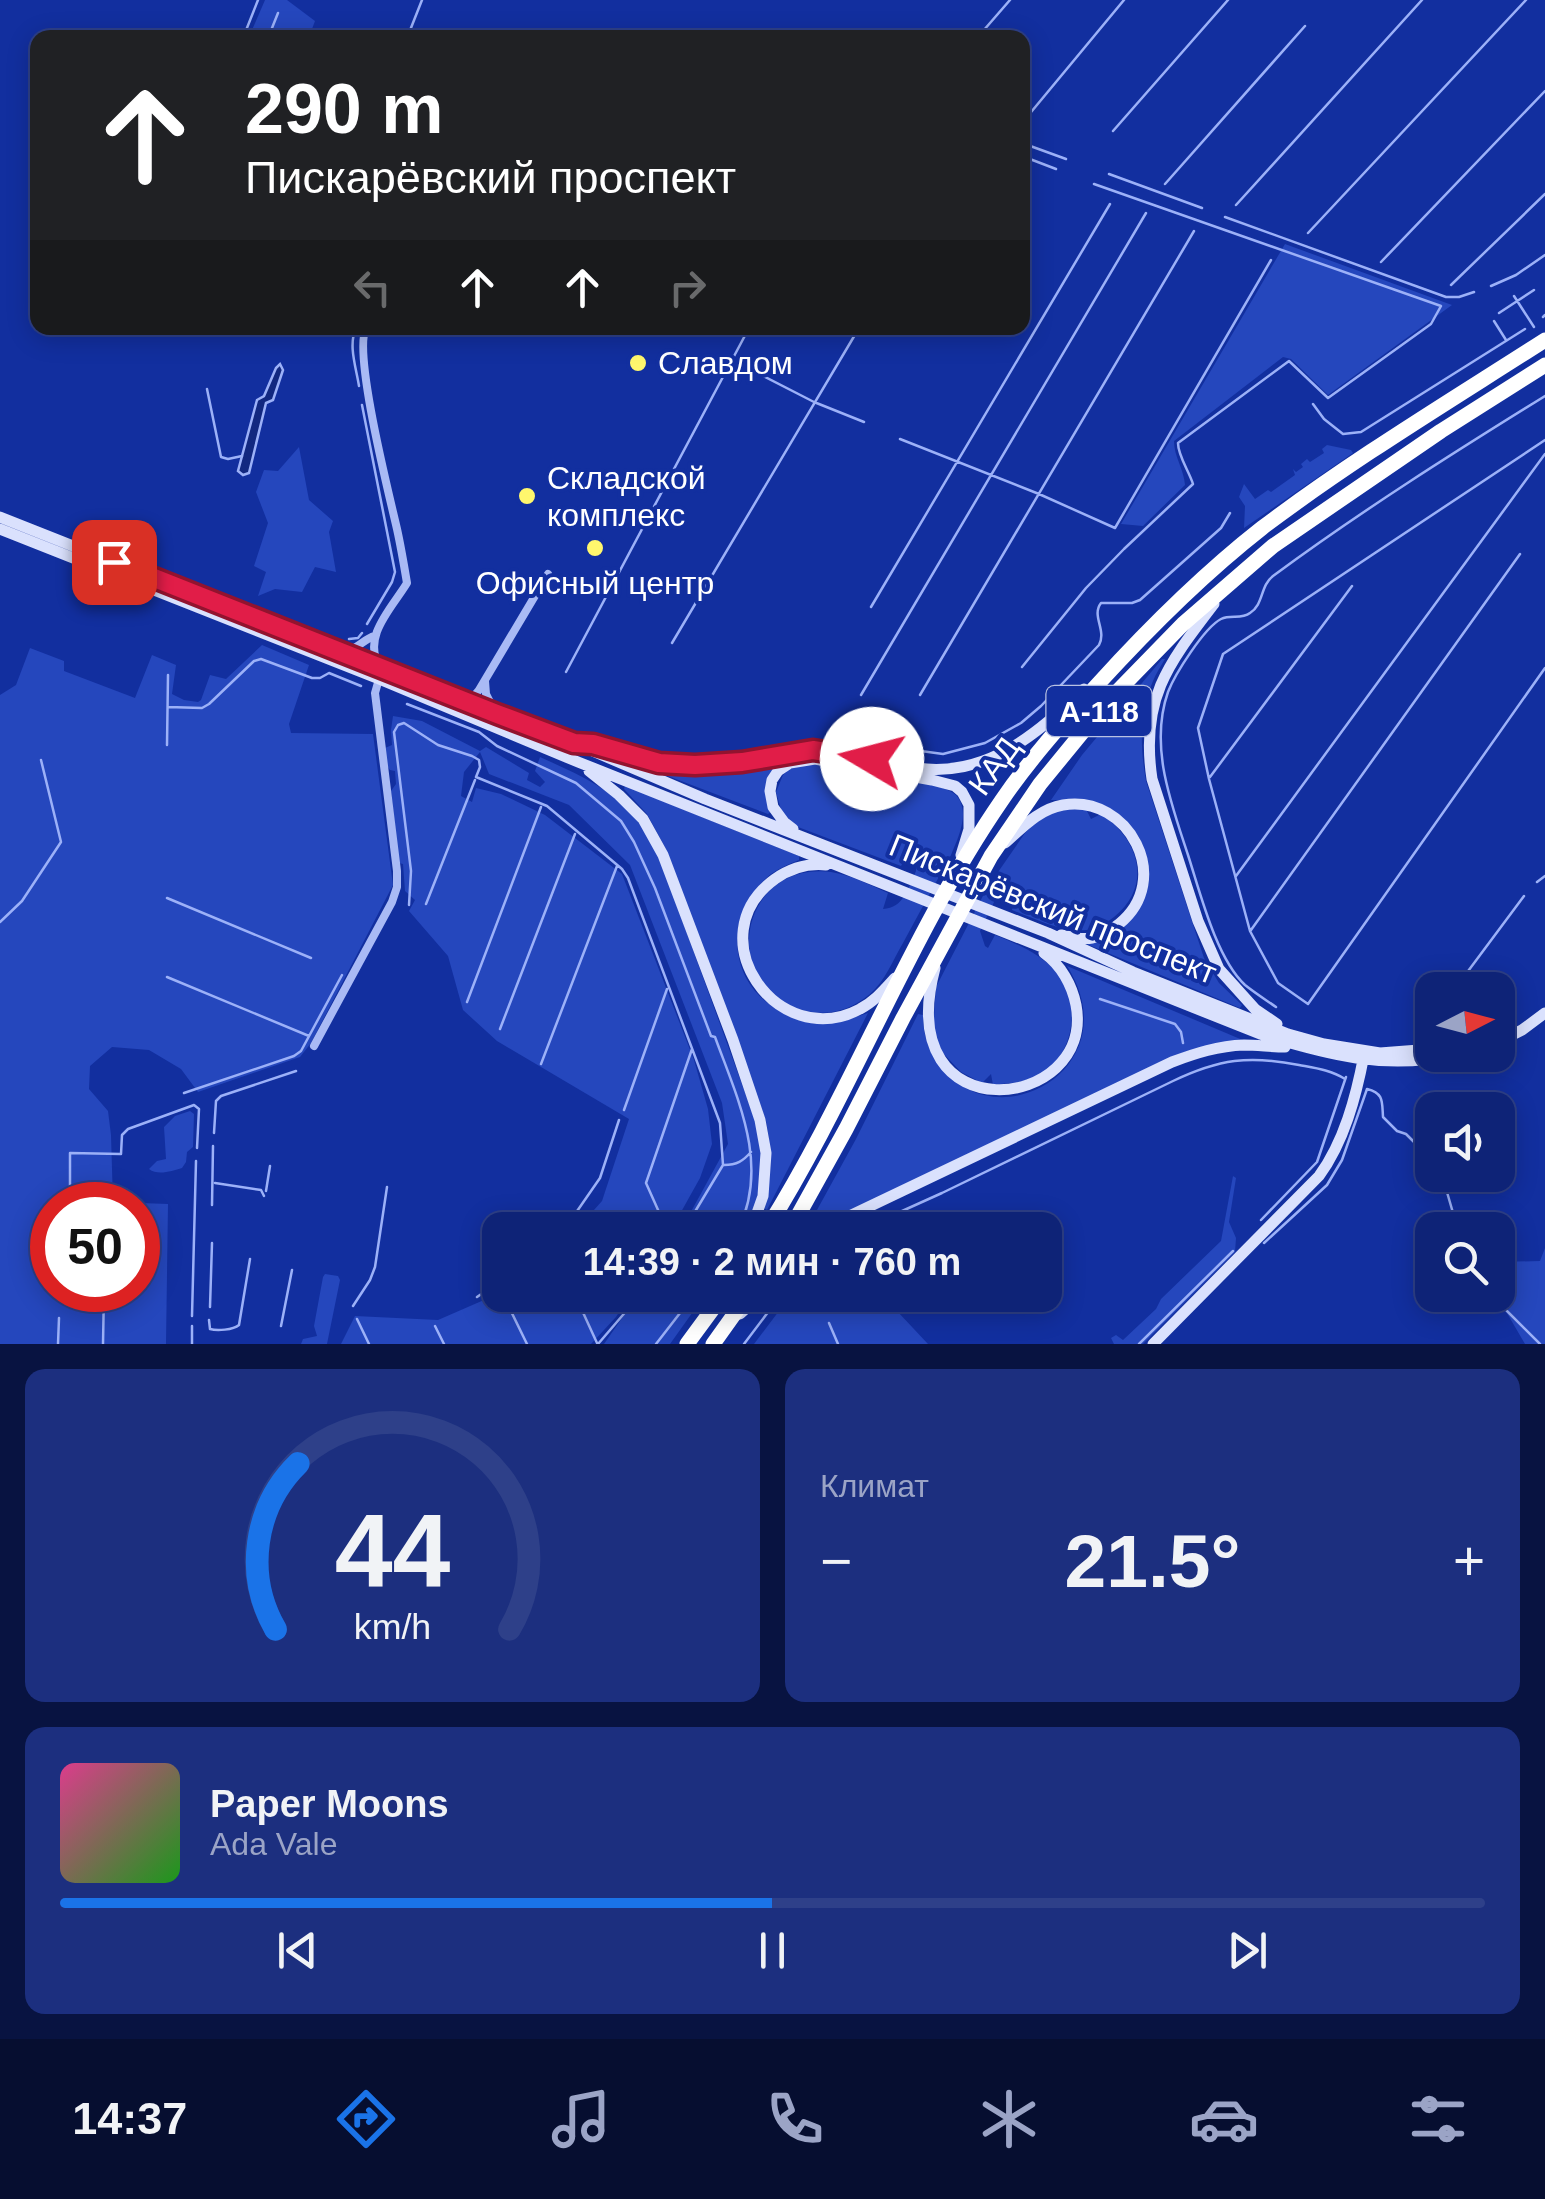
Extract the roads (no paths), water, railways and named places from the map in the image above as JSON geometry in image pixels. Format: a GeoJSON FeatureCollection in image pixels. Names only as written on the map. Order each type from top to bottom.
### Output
{"type":"FeatureCollection","features":[{"type":"Feature","properties":{"kind":"highway","name":"КАД"},"geometry":{"type":"LineString","coordinates":[[776,1212],[956,872],[1041,748],[1139,639],[1262,528],[1545,340]]}},
{"type":"Feature","properties":{"kind":"highway","name":"КАД"},"geometry":{"type":"LineString","coordinates":[[800,1212],[990,856],[1040,784],[1108,700],[1183,624],[1273,546],[1545,365]]}},
{"type":"Feature","properties":{"kind":"highway"},"geometry":{"type":"LineString","coordinates":[[687,1344],[710,1312]]}},
{"type":"Feature","properties":{"kind":"highway"},"geometry":{"type":"LineString","coordinates":[[713,1344],[736,1312]]}},
{"type":"Feature","properties":{"kind":"main road","name":"Пискарёвский проспект"},"geometry":{"type":"LineString","coordinates":[[0,517],[343,652],[379,673],[578,762],[853,872],[1006,917],[1288,1034],[1364,1056]]}},
{"type":"Feature","properties":{"kind":"main road","name":"Пискарёвский проспект"},"geometry":{"type":"LineString","coordinates":[[0,528],[574,743],[808,840],[1028,942],[1260,1034],[1334,1056],[1364,1056]]}},
{"type":"Feature","properties":{"kind":"main road"},"geometry":{"type":"LineString","coordinates":[[1228,585],[1173,659],[1160,684],[1150,726],[1148,758],[1207,947],[1231,984],[1288,1034]]}},
{"type":"Feature","properties":{"kind":"main road"},"geometry":{"type":"LineString","coordinates":[[574,743],[593,744],[659,763],[718,765],[813,750],[916,768],[970,766],[1007,752],[1041,730],[1139,639]]}},
{"type":"Feature","properties":{"kind":"main road"},"geometry":{"type":"LineString","coordinates":[[808,840],[784,822],[771,802],[772,780],[790,762],[815,759],[932,780],[955,786],[969,805],[969,829],[956,872]]}},
{"type":"Feature","properties":{"kind":"main road"},"geometry":{"type":"LineString","coordinates":[[578,762],[642,819],[663,855],[760,1120],[766,1153],[757,1212]]}},
{"type":"Feature","properties":{"kind":"main road"},"geometry":{"type":"LineString","coordinates":[[990,856],[1038,814],[1063,805],[1096,808],[1120,822],[1133,836],[1144,869],[1143,888],[1129,916],[1106,933],[1086,939],[1048,933]]}},
{"type":"Feature","properties":{"kind":"main road"},"geometry":{"type":"LineString","coordinates":[[853,872],[813,864],[794,868],[765,886],[753,903],[744,928],[744,955],[749,971],[776,1004],[790,1012],[824,1019],[856,1012],[871,1003],[905,968]]}},
{"type":"Feature","properties":{"kind":"main road"},"geometry":{"type":"LineString","coordinates":[[939,953],[928,1003],[933,1044],[960,1079],[988,1090],[1004,1090],[1032,1083],[1054,1070],[1070,1045],[1077,1022],[1076,1003],[1065,976],[1052,959],[1028,942]]}},
{"type":"Feature","properties":{"kind":"main road"},"geometry":{"type":"LineString","coordinates":[[1515,1026],[1543,1014]]}},
{"type":"Feature","properties":{"kind":"main road"},"geometry":{"type":"LineString","coordinates":[[1515,1034],[1543,1014]]}},
{"type":"Feature","properties":{"kind":"main road"},"geometry":{"type":"LineString","coordinates":[[858,1212],[1198,1052],[1248,1045],[1299,1046]]}},
{"type":"Feature","properties":{"kind":"main road"},"geometry":{"type":"LineString","coordinates":[[1364,1056],[1415,1051]]}},
{"type":"Feature","properties":{"kind":"main road"},"geometry":{"type":"LineString","coordinates":[[1334,1056],[1352,1071],[1355,1092]]}},
{"type":"Feature","properties":{"kind":"main road"},"geometry":{"type":"LineString","coordinates":[[1364,1056],[1384,1062],[1415,1061]]}},
{"type":"Feature","properties":{"kind":"main road"},"geometry":{"type":"LineString","coordinates":[[1153,1344],[1319,1176],[1340,1141],[1364,1056]]}},
{"type":"Feature","properties":{"kind":"main road"},"geometry":{"type":"LineString","coordinates":[[1355,1092],[1366,1076],[1384,1062]]}},
{"type":"Feature","properties":{"kind":"main road"},"geometry":{"type":"LineString","coordinates":[[729,1323],[742,1312]]}},
{"type":"Feature","properties":{"kind":"street"},"geometry":{"type":"LineString","coordinates":[[314,1046],[397,887],[375,693],[379,673],[373,652],[375,636],[407,583],[382,467],[363,335]]}},
{"type":"Feature","properties":{"kind":"street"},"geometry":{"type":"LineString","coordinates":[[463,701],[473,697],[485,681],[548,574]]}},
{"type":"Feature","properties":{"kind":"street"},"geometry":{"type":"LineString","coordinates":[[343,652],[375,636]]}},
{"type":"Feature","properties":{"kind":"street"},"geometry":{"type":"LineString","coordinates":[[485,681],[486,694],[497,714]]}},
{"type":"Feature","properties":{"kind":"waterway"},"geometry":{"type":"LineString","coordinates":[[246,30],[258,0]]}},
{"type":"Feature","properties":{"kind":"waterway"},"geometry":{"type":"LineString","coordinates":[[410,30],[422,0]]}},
{"type":"Feature","properties":{"kind":"waterway"},"geometry":{"type":"LineString","coordinates":[[984,30],[1010,0]]}},
{"type":"Feature","properties":{"kind":"waterway"},"geometry":{"type":"LineString","coordinates":[[1030,113],[1124,0]]}},
{"type":"Feature","properties":{"kind":"waterway"},"geometry":{"type":"LineString","coordinates":[[1113,131],[1228,0]]}},
{"type":"Feature","properties":{"kind":"waterway"},"geometry":{"type":"LineString","coordinates":[[1236,205],[1422,0]]}},
{"type":"Feature","properties":{"kind":"waterway"},"geometry":{"type":"LineString","coordinates":[[1308,233],[1526,0]]}},
{"type":"Feature","properties":{"kind":"waterway"},"geometry":{"type":"LineString","coordinates":[[271,30],[278,13]]}},
{"type":"Feature","properties":{"kind":"waterway"},"geometry":{"type":"LineString","coordinates":[[1165,184],[1305,26]]}},
{"type":"Feature","properties":{"kind":"waterway"},"geometry":{"type":"LineString","coordinates":[[1381,262],[1545,91]]}},
{"type":"Feature","properties":{"kind":"waterway"},"geometry":{"type":"LineString","coordinates":[[1030,146],[1066,159]]}},
{"type":"Feature","properties":{"kind":"waterway"},"geometry":{"type":"LineString","coordinates":[[1030,159],[1056,169]]}},
{"type":"Feature","properties":{"kind":"waterway"},"geometry":{"type":"LineString","coordinates":[[1109,174],[1202,208]]}},
{"type":"Feature","properties":{"kind":"waterway"},"geometry":{"type":"LineString","coordinates":[[1022,667],[1086,588],[1193,484],[1178,443],[1289,361],[1328,398],[1431,324],[1441,306],[1094,184]]}},
{"type":"Feature","properties":{"kind":"waterway"},"geometry":{"type":"LineString","coordinates":[[1451,285],[1545,194]]}},
{"type":"Feature","properties":{"kind":"waterway"},"geometry":{"type":"LineString","coordinates":[[871,607],[1110,204]]}},
{"type":"Feature","properties":{"kind":"waterway"},"geometry":{"type":"LineString","coordinates":[[861,695],[1146,213]]}},
{"type":"Feature","properties":{"kind":"waterway"},"geometry":{"type":"LineString","coordinates":[[1225,217],[1446,297],[1474,292]]}},
{"type":"Feature","properties":{"kind":"waterway"},"geometry":{"type":"LineString","coordinates":[[920,695],[1194,231]]}},
{"type":"Feature","properties":{"kind":"waterway"},"geometry":{"type":"LineString","coordinates":[[1491,286],[1545,255]]}},
{"type":"Feature","properties":{"kind":"waterway"},"geometry":{"type":"LineString","coordinates":[[900,439],[1115,528],[1271,260]]}},
{"type":"Feature","properties":{"kind":"waterway"},"geometry":{"type":"LineString","coordinates":[[1499,313],[1534,290]]}},
{"type":"Feature","properties":{"kind":"waterway"},"geometry":{"type":"LineString","coordinates":[[1514,296],[1534,327]]}},
{"type":"Feature","properties":{"kind":"waterway"},"geometry":{"type":"LineString","coordinates":[[1494,321],[1506,340]]}},
{"type":"Feature","properties":{"kind":"waterway"},"geometry":{"type":"LineString","coordinates":[[1313,404],[1343,434],[1361,432],[1525,329]]}},
{"type":"Feature","properties":{"kind":"waterway"},"geometry":{"type":"LineString","coordinates":[[354,335],[359,386]]}},
{"type":"Feature","properties":{"kind":"waterway"},"geometry":{"type":"LineString","coordinates":[[566,672],[745,335]]}},
{"type":"Feature","properties":{"kind":"waterway"},"geometry":{"type":"LineString","coordinates":[[672,643],[855,335]]}},
{"type":"Feature","properties":{"kind":"waterway"},"geometry":{"type":"LineString","coordinates":[[730,359],[814,402],[864,422]]}},
{"type":"Feature","properties":{"kind":"waterway"},"geometry":{"type":"LineString","coordinates":[[207,389],[221,457],[242,456]]}},
{"type":"Feature","properties":{"kind":"waterway"},"geometry":{"type":"LineString","coordinates":[[1276,1007],[1235,973],[1217,942],[1204,905],[1164,774],[1161,733],[1168,692],[1183,663],[1214,624],[1250,613],[1273,576],[1373,506],[1545,396]]}},
{"type":"Feature","properties":{"kind":"waterway"},"geometry":{"type":"LineString","coordinates":[[362,405],[395,572],[367,624]]}},
{"type":"Feature","properties":{"kind":"waterway"},"geometry":{"type":"LineString","coordinates":[[1545,440],[1223,654],[1198,728],[1250,931],[1278,983],[1308,1004],[1545,668]]}},
{"type":"Feature","properties":{"kind":"waterway"},"geometry":{"type":"LineString","coordinates":[[1236,876],[1545,454]]}},
{"type":"Feature","properties":{"kind":"waterway"},"geometry":{"type":"LineString","coordinates":[[884,746],[943,754],[985,743],[1021,723],[1099,645],[1101,603],[1140,600],[1221,528],[1230,513]]}},
{"type":"Feature","properties":{"kind":"waterway"},"geometry":{"type":"LineString","coordinates":[[1251,930],[1520,554]]}},
{"type":"Feature","properties":{"kind":"waterway"},"geometry":{"type":"LineString","coordinates":[[1210,777],[1352,586]]}},
{"type":"Feature","properties":{"kind":"waterway"},"geometry":{"type":"LineString","coordinates":[[349,639],[362,633]]}},
{"type":"Feature","properties":{"kind":"waterway"},"geometry":{"type":"LineString","coordinates":[[168,707],[202,708],[261,659],[312,678],[329,673],[361,686]]}},
{"type":"Feature","properties":{"kind":"waterway"},"geometry":{"type":"LineString","coordinates":[[167,745],[168,675]]}},
{"type":"Feature","properties":{"kind":"waterway"},"geometry":{"type":"LineString","coordinates":[[407,704],[479,732],[497,746],[576,783],[621,821],[655,888],[741,1109],[751,1157],[745,1212]]}},
{"type":"Feature","properties":{"kind":"waterway"},"geometry":{"type":"LineString","coordinates":[[409,905],[411,871],[394,732],[404,723],[438,745],[479,760],[476,777],[547,806],[628,878],[720,1123],[723,1165],[695,1212]]}},
{"type":"Feature","properties":{"kind":"waterway"},"geometry":{"type":"LineString","coordinates":[[0,922],[22,901],[61,842],[41,760]]}},
{"type":"Feature","properties":{"kind":"waterway"},"geometry":{"type":"LineString","coordinates":[[426,904],[475,780]]}},
{"type":"Feature","properties":{"kind":"waterway"},"geometry":{"type":"LineString","coordinates":[[467,1002],[541,807]]}},
{"type":"Feature","properties":{"kind":"waterway"},"geometry":{"type":"LineString","coordinates":[[500,1029],[575,834]]}},
{"type":"Feature","properties":{"kind":"waterway"},"geometry":{"type":"LineString","coordinates":[[541,1064],[617,866]]}},
{"type":"Feature","properties":{"kind":"waterway"},"geometry":{"type":"LineString","coordinates":[[1537,882],[1545,876]]}},
{"type":"Feature","properties":{"kind":"waterway"},"geometry":{"type":"LineString","coordinates":[[1467,972],[1524,896]]}},
{"type":"Feature","properties":{"kind":"waterway"},"geometry":{"type":"LineString","coordinates":[[167,898],[311,958]]}},
{"type":"Feature","properties":{"kind":"waterway"},"geometry":{"type":"LineString","coordinates":[[184,1093],[301,1051],[342,975]]}},
{"type":"Feature","properties":{"kind":"waterway"},"geometry":{"type":"LineString","coordinates":[[167,977],[309,1036]]}},
{"type":"Feature","properties":{"kind":"waterway"},"geometry":{"type":"LineString","coordinates":[[624,1110],[667,989]]}},
{"type":"Feature","properties":{"kind":"waterway"},"geometry":{"type":"LineString","coordinates":[[1100,999],[1175,1024],[1183,1043]]}},
{"type":"Feature","properties":{"kind":"waterway"},"geometry":{"type":"LineString","coordinates":[[659,1212],[646,1183],[692,1049]]}},
{"type":"Feature","properties":{"kind":"waterway"},"geometry":{"type":"LineString","coordinates":[[900,1212],[1205,1068],[1234,1061],[1265,1060],[1317,1068],[1345,1079]]}},
{"type":"Feature","properties":{"kind":"waterway"},"geometry":{"type":"LineString","coordinates":[[214,1133],[216,1101],[221,1096],[296,1071]]}},
{"type":"Feature","properties":{"kind":"waterway"},"geometry":{"type":"LineString","coordinates":[[1261,1220],[1317,1162],[1346,1077]]}},
{"type":"Feature","properties":{"kind":"waterway"},"geometry":{"type":"LineString","coordinates":[[1264,1243],[1327,1185],[1342,1160],[1367,1089],[1379,1096],[1383,1117],[1415,1143]]}},
{"type":"Feature","properties":{"kind":"waterway"},"geometry":{"type":"LineString","coordinates":[[70,1182],[70,1153],[121,1154],[122,1135],[128,1129],[194,1105],[199,1109],[197,1148]]}},
{"type":"Feature","properties":{"kind":"waterway"},"geometry":{"type":"LineString","coordinates":[[576,1212],[600,1178],[619,1120]]}},
{"type":"Feature","properties":{"kind":"waterway"},"geometry":{"type":"LineString","coordinates":[[212,1205],[213,1146]]}},
{"type":"Feature","properties":{"kind":"waterway"},"geometry":{"type":"LineString","coordinates":[[724,1165],[739,1162],[751,1152]]}},
{"type":"Feature","properties":{"kind":"waterway"},"geometry":{"type":"LineString","coordinates":[[192,1316],[196,1161]]}},
{"type":"Feature","properties":{"kind":"waterway"},"geometry":{"type":"LineString","coordinates":[[266,1191],[270,1166]]}},
{"type":"Feature","properties":{"kind":"waterway"},"geometry":{"type":"LineString","coordinates":[[215,1183],[261,1190],[264,1196]]}},
{"type":"Feature","properties":{"kind":"waterway"},"geometry":{"type":"LineString","coordinates":[[353,1306],[375,1267],[387,1187]]}},
{"type":"Feature","properties":{"kind":"waterway"},"geometry":{"type":"LineString","coordinates":[[1447,1192],[1453,1212]]}},
{"type":"Feature","properties":{"kind":"waterway"},"geometry":{"type":"LineString","coordinates":[[210,1307],[212,1243]]}},
{"type":"Feature","properties":{"kind":"waterway"},"geometry":{"type":"LineString","coordinates":[[1139,1344],[1233,1251]]}},
{"type":"Feature","properties":{"kind":"waterway"},"geometry":{"type":"LineString","coordinates":[[209,1320],[213,1330],[239,1325],[250,1259]]}},
{"type":"Feature","properties":{"kind":"waterway"},"geometry":{"type":"LineString","coordinates":[[281,1326],[292,1270]]}},
{"type":"Feature","properties":{"kind":"waterway"},"geometry":{"type":"LineString","coordinates":[[477,1297],[482,1294]]}},
{"type":"Feature","properties":{"kind":"waterway"},"geometry":{"type":"LineString","coordinates":[[103,1344],[104,1312]]}},
{"type":"Feature","properties":{"kind":"waterway"},"geometry":{"type":"LineString","coordinates":[[511,1312],[527,1344]]}},
{"type":"Feature","properties":{"kind":"waterway"},"geometry":{"type":"LineString","coordinates":[[583,1312],[597,1343]]}},
{"type":"Feature","properties":{"kind":"waterway"},"geometry":{"type":"LineString","coordinates":[[598,1344],[625,1312]]}},
{"type":"Feature","properties":{"kind":"waterway"},"geometry":{"type":"LineString","coordinates":[[656,1344],[681,1312]]}},
{"type":"Feature","properties":{"kind":"waterway"},"geometry":{"type":"LineString","coordinates":[[744,1344],[768,1312]]}},
{"type":"Feature","properties":{"kind":"waterway"},"geometry":{"type":"LineString","coordinates":[[1508,1312],[1540,1344]]}},
{"type":"Feature","properties":{"kind":"waterway"},"geometry":{"type":"LineString","coordinates":[[58,1344],[59,1318]]}},
{"type":"Feature","properties":{"kind":"waterway"},"geometry":{"type":"LineString","coordinates":[[357,1319],[369,1344]]}},
{"type":"Feature","properties":{"kind":"waterway"},"geometry":{"type":"LineString","coordinates":[[829,1323],[838,1344]]}},
{"type":"Feature","properties":{"kind":"waterway"},"geometry":{"type":"LineString","coordinates":[[192,1326],[192,1344]]}},
{"type":"Feature","properties":{"kind":"waterway"},"geometry":{"type":"LineString","coordinates":[[435,1326],[444,1344]]}},
{"type":"Feature","properties":{"kind":"place","name":"Славдом"},"geometry":{"type":"Point","coordinates":[638,363]}},
{"type":"Feature","properties":{"kind":"place","name":"Складской комплекс"},"geometry":{"type":"Point","coordinates":[527,496]}},
{"type":"Feature","properties":{"kind":"place","name":"Офисный центр"},"geometry":{"type":"Point","coordinates":[595,548]}}]}
